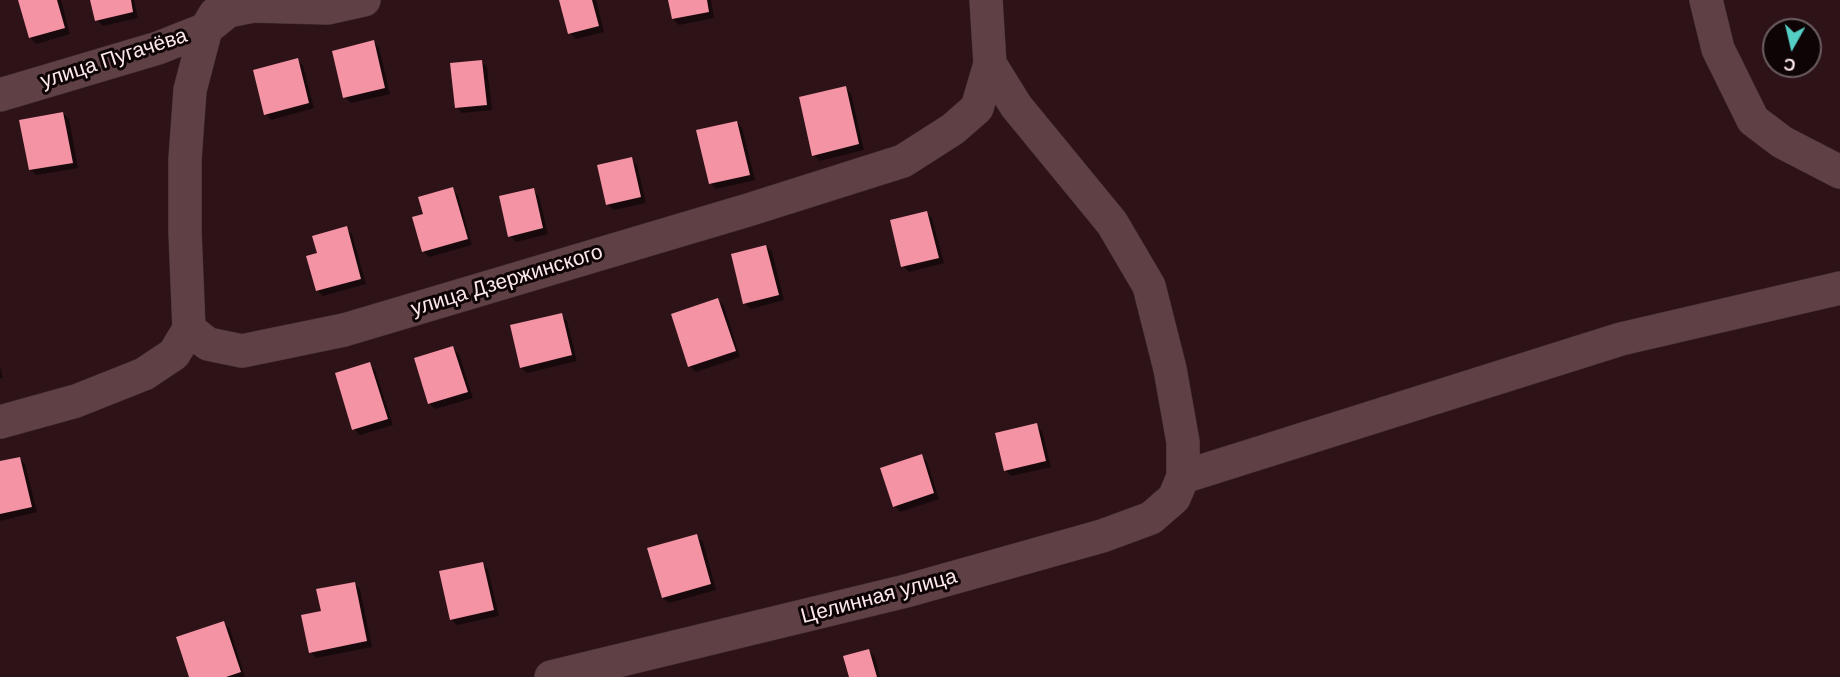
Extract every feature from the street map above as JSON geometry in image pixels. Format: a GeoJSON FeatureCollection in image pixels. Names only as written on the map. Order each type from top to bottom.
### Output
{"type":"FeatureCollection","features":[{"type":"Feature","properties":{"kind":"street"},"geometry":{"type":"LineString","coordinates":[[0,423],[76,401],[144,374],[174,354],[189,328],[184,232],[185,159],[190,90],[206,29],[223,0]]}},
{"type":"Feature","properties":{"kind":"street","name":"улица Пугачёва"},"geometry":{"type":"LineString","coordinates":[[0,94],[158,48],[206,29],[228,10],[274,4],[328,8],[364,0]]}},
{"type":"Feature","properties":{"kind":"street"},"geometry":{"type":"LineString","coordinates":[[986,0],[990,64],[1016,106],[1112,223],[1149,286],[1170,369],[1183,442],[1183,477],[1621,339],[1840,288]]}},
{"type":"Feature","properties":{"kind":"street"},"geometry":{"type":"LineString","coordinates":[[1706,0],[1718,49],[1753,120],[1782,142],[1840,172]]}},
{"type":"Feature","properties":{"kind":"street","name":"улица Дзержинского"},"geometry":{"type":"LineString","coordinates":[[189,328],[208,344],[242,351],[344,330],[748,210],[903,161],[953,129],[977,108],[990,64]]}},
{"type":"Feature","properties":{"kind":"street","name":"Целинная улица"},"geometry":{"type":"LineString","coordinates":[[551,677],[895,594],[1102,536],[1151,518],[1174,498],[1183,477]]}},
{"type":"Feature","properties":{"kind":"building"},"geometry":{"type":"Polygon","coordinates":[[[18,0],[57,0],[65,28],[29,38],[18,0]]]}},
{"type":"Feature","properties":{"kind":"building"},"geometry":{"type":"Polygon","coordinates":[[[90,0],[131,0],[133,12],[95,21],[90,0]]]}},
{"type":"Feature","properties":{"kind":"building"},"geometry":{"type":"Polygon","coordinates":[[[559,0],[592,0],[599,26],[568,34],[559,0]]]}},
{"type":"Feature","properties":{"kind":"building"},"geometry":{"type":"Polygon","coordinates":[[[668,0],[707,0],[709,12],[672,19],[668,0]]]}},
{"type":"Feature","properties":{"kind":"building"},"geometry":{"type":"Polygon","coordinates":[[[374,40],[385,88],[343,98],[332,51],[374,40]]]}},
{"type":"Feature","properties":{"kind":"building"},"geometry":{"type":"Polygon","coordinates":[[[298,58],[309,103],[264,115],[253,70],[298,58]]]}},
{"type":"Feature","properties":{"kind":"building"},"geometry":{"type":"Polygon","coordinates":[[[482,60],[487,105],[455,108],[450,63],[482,60]]]}},
{"type":"Feature","properties":{"kind":"building"},"geometry":{"type":"Polygon","coordinates":[[[846,86],[859,144],[812,156],[799,97],[846,86]]]}},
{"type":"Feature","properties":{"kind":"building"},"geometry":{"type":"Polygon","coordinates":[[[63,112],[73,163],[29,170],[19,120],[63,112]]]}},
{"type":"Feature","properties":{"kind":"building"},"geometry":{"type":"Polygon","coordinates":[[[737,121],[750,175],[709,184],[696,130],[737,121]]]}},
{"type":"Feature","properties":{"kind":"building"},"geometry":{"type":"Polygon","coordinates":[[[632,157],[641,197],[606,205],[597,165],[632,157]]]}},
{"type":"Feature","properties":{"kind":"building"},"geometry":{"type":"Polygon","coordinates":[[[453,187],[468,239],[422,252],[412,217],[423,214],[418,197],[453,187]]]}},
{"type":"Feature","properties":{"kind":"building"},"geometry":{"type":"Polygon","coordinates":[[[534,188],[543,228],[508,237],[499,196],[534,188]]]}},
{"type":"Feature","properties":{"kind":"building"},"geometry":{"type":"Polygon","coordinates":[[[927,211],[939,258],[901,267],[890,220],[927,211]]]}},
{"type":"Feature","properties":{"kind":"building"},"geometry":{"type":"Polygon","coordinates":[[[347,226],[361,279],[316,291],[306,256],[317,253],[312,236],[347,226]]]}},
{"type":"Feature","properties":{"kind":"building"},"geometry":{"type":"Polygon","coordinates":[[[766,245],[779,295],[743,304],[731,254],[766,245]]]}},
{"type":"Feature","properties":{"kind":"building"},"geometry":{"type":"Polygon","coordinates":[[[718,298],[736,351],[688,367],[671,314],[718,298]]]}},
{"type":"Feature","properties":{"kind":"building"},"geometry":{"type":"Polygon","coordinates":[[[562,313],[572,355],[520,368],[510,325],[562,313]]]}},
{"type":"Feature","properties":{"kind":"building"},"geometry":{"type":"Polygon","coordinates":[[[453,346],[468,392],[428,404],[414,358],[453,346]]]}},
{"type":"Feature","properties":{"kind":"building"},"geometry":{"type":"Polygon","coordinates":[[[370,362],[388,419],[352,430],[335,373],[370,362]]]}},
{"type":"Feature","properties":{"kind":"building"},"geometry":{"type":"Polygon","coordinates":[[[1037,423],[1046,461],[1004,471],[995,433],[1037,423]]]}},
{"type":"Feature","properties":{"kind":"building"},"geometry":{"type":"Polygon","coordinates":[[[922,454],[934,493],[893,507],[880,468],[922,454]]]}},
{"type":"Feature","properties":{"kind":"building"},"geometry":{"type":"Polygon","coordinates":[[[20,457],[32,507],[0,514],[0,461],[20,457]]]}},
{"type":"Feature","properties":{"kind":"building"},"geometry":{"type":"Polygon","coordinates":[[[697,534],[711,584],[662,598],[647,548],[697,534]]]}},
{"type":"Feature","properties":{"kind":"building"},"geometry":{"type":"Polygon","coordinates":[[[483,562],[494,610],[450,620],[439,571],[483,562]]]}},
{"type":"Feature","properties":{"kind":"building"},"geometry":{"type":"Polygon","coordinates":[[[355,582],[367,641],[309,653],[301,615],[321,611],[316,589],[355,582]]]}},
{"type":"Feature","properties":{"kind":"building"},"geometry":{"type":"Polygon","coordinates":[[[224,621],[241,672],[226,677],[189,677],[176,637],[224,621]]]}},
{"type":"Feature","properties":{"kind":"building"},"geometry":{"type":"Polygon","coordinates":[[[869,649],[877,677],[849,677],[843,656],[869,649]]]}}]}
